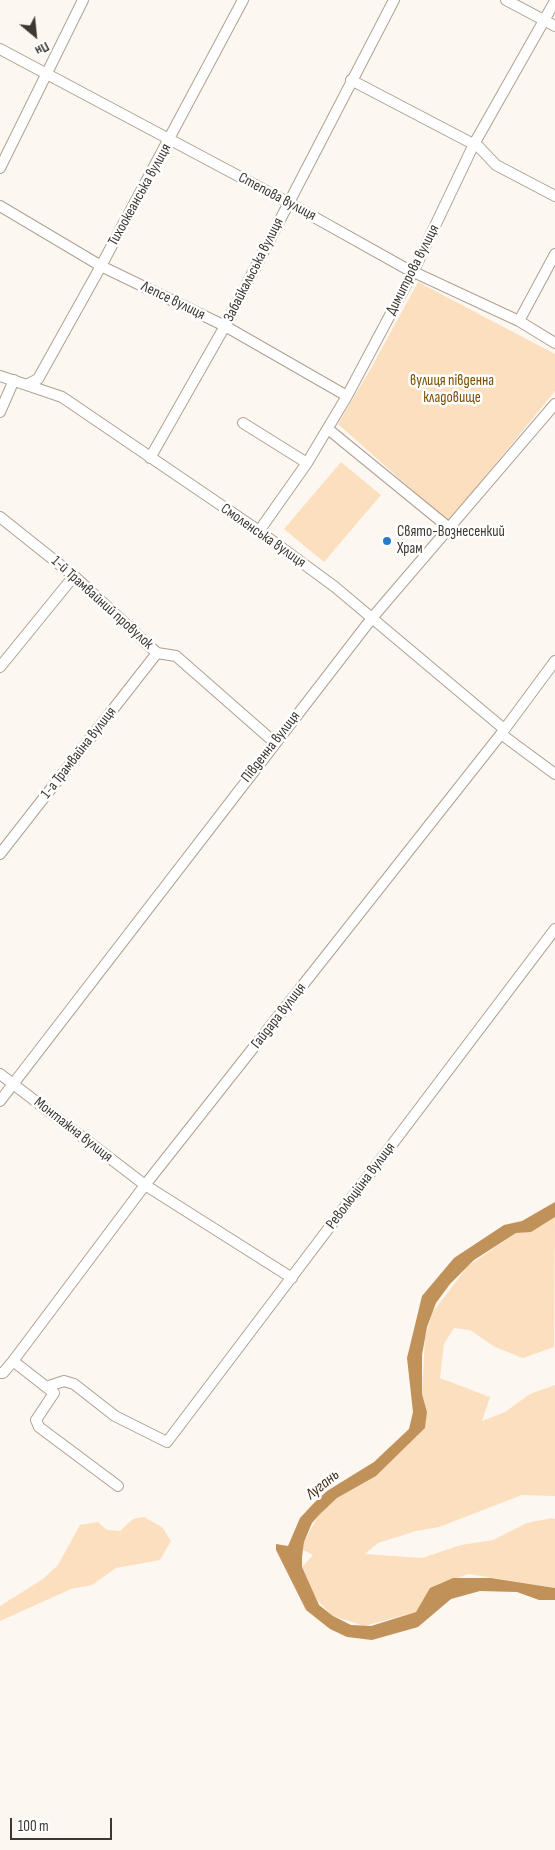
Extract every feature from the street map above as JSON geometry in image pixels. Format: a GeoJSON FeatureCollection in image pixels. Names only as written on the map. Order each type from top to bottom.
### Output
{"type":"FeatureCollection","features":[{"type":"Feature","properties":{"kind":"street"},"geometry":{"type":"LineString","coordinates":[[0,168],[48,75],[83,0]]}},
{"type":"Feature","properties":{"kind":"street","name":"Тихоокеанська вулиця"},"geometry":{"type":"LineString","coordinates":[[28,384],[38,379],[170,140],[243,0]]}},
{"type":"Feature","properties":{"kind":"street","name":"Забайкальська вулиця"},"geometry":{"type":"LineString","coordinates":[[150,458],[225,326],[394,0]]}},
{"type":"Feature","properties":{"kind":"street"},"geometry":{"type":"LineString","coordinates":[[506,0],[555,26]]}},
{"type":"Feature","properties":{"kind":"street","name":"Димитрова вулиця"},"geometry":{"type":"LineString","coordinates":[[259,531],[307,463],[347,396],[414,270],[474,144],[555,1]]}},
{"type":"Feature","properties":{"kind":"street","name":"Степова вулиця"},"geometry":{"type":"LineString","coordinates":[[0,50],[289,203],[405,268],[414,270],[519,321],[555,343]]}},
{"type":"Feature","properties":{"kind":"street"},"geometry":{"type":"LineString","coordinates":[[351,80],[474,144],[496,165],[555,196]]}},
{"type":"Feature","properties":{"kind":"street","name":"Лепсе вулиця"},"geometry":{"type":"LineString","coordinates":[[0,206],[101,266],[225,326],[347,396]]}},
{"type":"Feature","properties":{"kind":"street"},"geometry":{"type":"LineString","coordinates":[[519,321],[555,254]]}},
{"type":"Feature","properties":{"kind":"street","name":"Смоленська вулиця"},"geometry":{"type":"LineString","coordinates":[[0,376],[62,397],[259,531],[335,587],[502,731],[555,774]]}},
{"type":"Feature","properties":{"kind":"street"},"geometry":{"type":"LineString","coordinates":[[0,412],[14,380]]}},
{"type":"Feature","properties":{"kind":"street","name":"Південна вулиця"},"geometry":{"type":"LineString","coordinates":[[0,1101],[274,742],[372,618],[555,404]]}},
{"type":"Feature","properties":{"kind":"street"},"geometry":{"type":"LineString","coordinates":[[243,423],[307,463]]}},
{"type":"Feature","properties":{"kind":"street"},"geometry":{"type":"LineString","coordinates":[[328,430],[448,527]]}},
{"type":"Feature","properties":{"kind":"street","name":"1-й Трамвайний провулок"},"geometry":{"type":"LineString","coordinates":[[0,517],[74,576],[157,653],[176,656],[274,742]]}},
{"type":"Feature","properties":{"kind":"street"},"geometry":{"type":"LineString","coordinates":[[2,662],[74,576]]}},
{"type":"Feature","properties":{"kind":"street","name":"1-а Трамвайна вулиця"},"geometry":{"type":"LineString","coordinates":[[0,854],[157,653]]}},
{"type":"Feature","properties":{"kind":"street","name":"Гайдара вулиця"},"geometry":{"type":"LineString","coordinates":[[2,1373],[145,1186],[502,731],[555,660]]}},
{"type":"Feature","properties":{"kind":"street","name":"Революційна вулиця"},"geometry":{"type":"LineString","coordinates":[[46,1387],[64,1381],[74,1384],[115,1416],[167,1442],[555,929]]}},
{"type":"Feature","properties":{"kind":"street","name":"Монтажна вулиця"},"geometry":{"type":"LineString","coordinates":[[0,1074],[145,1186],[292,1278]]}},
{"type":"Feature","properties":{"kind":"street"},"geometry":{"type":"LineString","coordinates":[[13,1361],[54,1393],[36,1420],[39,1427],[118,1486]]}},
{"type":"Feature","properties":{"kind":"green space","name":"вулиця південна кладовище"},"geometry":{"type":"Polygon","coordinates":[[[418,282],[555,354],[555,391],[448,522],[338,424],[418,282]]]}},
{"type":"Feature","properties":{"kind":"green space"},"geometry":{"type":"Polygon","coordinates":[[[341,462],[381,495],[324,562],[284,529],[341,462]]]}},
{"type":"Feature","properties":{"kind":"green space"},"geometry":{"type":"Polygon","coordinates":[[[555,1217],[554,1347],[523,1358],[495,1347],[470,1330],[454,1328],[444,1344],[440,1378],[490,1397],[482,1421],[505,1412],[530,1394],[555,1385],[555,1496],[522,1495],[439,1527],[416,1531],[378,1543],[365,1554],[422,1558],[461,1545],[493,1540],[527,1523],[552,1518],[555,1519],[555,1588],[469,1574],[438,1584],[416,1612],[364,1626],[333,1616],[316,1599],[302,1567],[313,1555],[303,1550],[304,1542],[318,1516],[337,1498],[376,1476],[425,1428],[427,1412],[422,1394],[425,1338],[432,1313],[468,1266],[516,1233],[555,1217]]]}},
{"type":"Feature","properties":{"kind":"green space"},"geometry":{"type":"Polygon","coordinates":[[[144,1517],[162,1527],[171,1541],[160,1560],[116,1568],[92,1585],[71,1589],[0,1621],[0,1606],[43,1579],[58,1565],[80,1525],[98,1522],[107,1530],[120,1531],[133,1519],[144,1517]]]}},
{"type":"Feature","properties":{"kind":"shaded area"},"geometry":{"type":"Polygon","coordinates":[[[555,1202],[555,1217],[531,1232],[516,1233],[474,1260],[450,1284],[436,1303],[427,1327],[422,1355],[422,1394],[427,1412],[425,1428],[376,1476],[337,1498],[319,1515],[312,1523],[304,1542],[302,1567],[319,1605],[333,1616],[351,1625],[371,1626],[416,1612],[430,1588],[453,1578],[491,1578],[555,1588],[555,1600],[539,1600],[517,1592],[480,1591],[451,1599],[418,1627],[372,1640],[347,1637],[330,1629],[306,1610],[276,1550],[276,1544],[288,1546],[300,1518],[314,1503],[327,1491],[374,1462],[409,1429],[413,1412],[407,1358],[422,1296],[454,1258],[504,1225],[522,1221],[555,1202]]]}},
{"type":"Feature","properties":{"kind":"place","name":"Свято-Вознесенкий Храм"},"geometry":{"type":"Point","coordinates":[387,541]}},
{"type":"Feature","properties":{"kind":"water label","name":"Лугань"},"geometry":{"type":"Point","coordinates":[323,1485]}}]}
